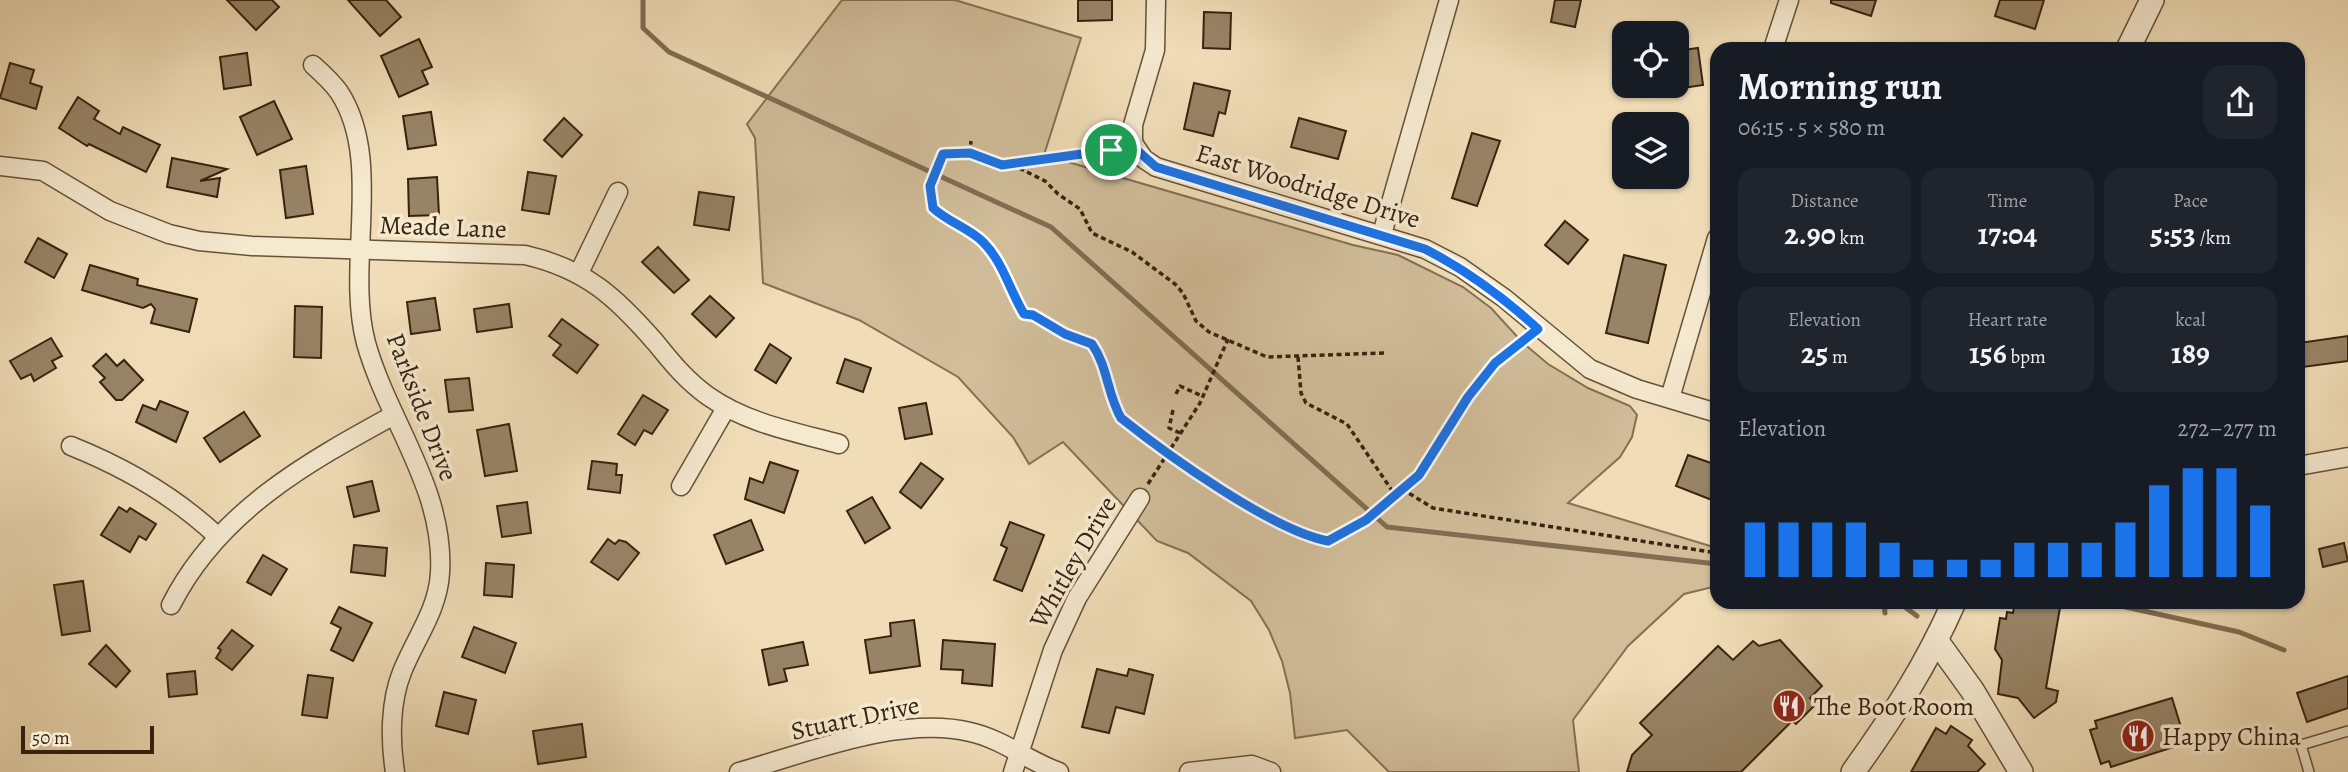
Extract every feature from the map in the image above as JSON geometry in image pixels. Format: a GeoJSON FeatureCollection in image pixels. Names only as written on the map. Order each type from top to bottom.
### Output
{"type":"FeatureCollection","features":[{"type":"Feature","properties":{"kind":"street"},"geometry":{"type":"LineString","coordinates":[[1138,151],[1133,143],[1133,125],[1155,50],[1156,0]]}},
{"type":"Feature","properties":{"kind":"street"},"geometry":{"type":"LineString","coordinates":[[1382,234],[1449,0]]}},
{"type":"Feature","properties":{"kind":"street"},"geometry":{"type":"LineString","coordinates":[[1775,42],[1789,0]]}},
{"type":"Feature","properties":{"kind":"street"},"geometry":{"type":"LineString","coordinates":[[2131,42],[2150,1]]}},
{"type":"Feature","properties":{"kind":"street","name":"Parkside Drive"},"geometry":{"type":"LineString","coordinates":[[313,65],[338,90],[357,135],[361,317],[365,340],[375,373],[426,485],[436,520],[440,576],[434,605],[402,673],[397,692],[392,752],[395,772]]}},
{"type":"Feature","properties":{"kind":"street","name":"East Woodridge Drive"},"geometry":{"type":"LineString","coordinates":[[1138,151],[1156,167],[1425,249],[1460,267],[1504,298],[1538,329],[1590,369],[1614,381],[1710,410]]}},
{"type":"Feature","properties":{"kind":"street","name":"Meade Lane"},"geometry":{"type":"LineString","coordinates":[[0,166],[43,172],[110,211],[169,234],[220,244],[525,256],[579,273],[617,301],[676,369],[726,408],[839,444]]}},
{"type":"Feature","properties":{"kind":"street"},"geometry":{"type":"LineString","coordinates":[[579,273],[618,192]]}},
{"type":"Feature","properties":{"kind":"street"},"geometry":{"type":"LineString","coordinates":[[1670,398],[1710,262]]}},
{"type":"Feature","properties":{"kind":"street"},"geometry":{"type":"LineString","coordinates":[[681,486],[726,408]]}},
{"type":"Feature","properties":{"kind":"street"},"geometry":{"type":"LineString","coordinates":[[171,605],[195,563],[216,535],[258,498],[394,415]]}},
{"type":"Feature","properties":{"kind":"street"},"geometry":{"type":"LineString","coordinates":[[71,446],[112,463],[162,491],[216,535]]}},
{"type":"Feature","properties":{"kind":"street"},"geometry":{"type":"LineString","coordinates":[[2305,465],[2348,457]]}},
{"type":"Feature","properties":{"kind":"street","name":"Whitley Drive"},"geometry":{"type":"LineString","coordinates":[[1013,772],[1053,650],[1077,598],[1140,498]]}},
{"type":"Feature","properties":{"kind":"street"},"geometry":{"type":"LineString","coordinates":[[1853,772],[1889,724],[1951,609]]}},
{"type":"Feature","properties":{"kind":"street"},"geometry":{"type":"LineString","coordinates":[[1936,640],[1972,690],[2021,772]]}},
{"type":"Feature","properties":{"kind":"street","name":"Stuart Drive"},"geometry":{"type":"LineString","coordinates":[[739,772],[865,737],[936,727],[972,732],[1059,772]]}},
{"type":"Feature","properties":{"kind":"street"},"geometry":{"type":"LineString","coordinates":[[1189,772],[1252,765],[1270,771]]}},
{"type":"Feature","properties":{"kind":"lane"},"geometry":{"type":"LineString","coordinates":[[2309,772],[2301,745],[2348,731]]}},
{"type":"Feature","properties":{"kind":"path"},"geometry":{"type":"LineString","coordinates":[[970,153],[971,141]]}},
{"type":"Feature","properties":{"kind":"path"},"geometry":{"type":"LineString","coordinates":[[1138,151],[1111,150],[1011,164],[989,162],[970,153],[943,154],[930,186],[933,208],[983,241],[1005,274],[1010,292],[1024,314],[1033,315],[1065,334],[1092,344],[1104,365],[1114,406],[1121,418],[1232,495],[1291,528],[1328,541],[1366,520],[1419,475],[1468,397],[1495,363],[1538,329]]}},
{"type":"Feature","properties":{"kind":"path"},"geometry":{"type":"LineString","coordinates":[[1011,164],[1045,181],[1080,209],[1092,233],[1132,252],[1175,284],[1183,293],[1200,326],[1267,357],[1384,353]]}},
{"type":"Feature","properties":{"kind":"path"},"geometry":{"type":"LineString","coordinates":[[1140,498],[1202,397],[1227,339]]}},
{"type":"Feature","properties":{"kind":"path"},"geometry":{"type":"LineString","coordinates":[[1298,357],[1301,393],[1306,403],[1347,424],[1395,495]]}},
{"type":"Feature","properties":{"kind":"path"},"geometry":{"type":"LineString","coordinates":[[1176,394],[1180,386],[1202,397]]}},
{"type":"Feature","properties":{"kind":"path"},"geometry":{"type":"LineString","coordinates":[[1173,410],[1169,428],[1180,433]]}},
{"type":"Feature","properties":{"kind":"path"},"geometry":{"type":"LineString","coordinates":[[1402,489],[1433,508],[1710,552]]}},
{"type":"Feature","properties":{"kind":"shaded area"},"geometry":{"type":"Polygon","coordinates":[[[842,0],[955,0],[1081,38],[1044,155],[1353,245],[1398,255],[1463,287],[1491,308],[1522,342],[1548,364],[1588,388],[1630,406],[1637,415],[1632,437],[1620,457],[1568,503],[1710,546],[1710,588],[1684,594],[1628,646],[1573,720],[1579,772],[1389,772],[1347,730],[1295,738],[1290,693],[1282,661],[1269,630],[1251,601],[1188,553],[1157,541],[1063,442],[1029,464],[1013,437],[958,377],[859,320],[763,283],[755,138],[747,124],[842,0]]]}},
{"type":"Feature","properties":{"kind":"building"},"geometry":{"type":"Polygon","coordinates":[[[227,0],[272,0],[279,7],[256,30],[227,0]]]}},
{"type":"Feature","properties":{"kind":"building"},"geometry":{"type":"Polygon","coordinates":[[[348,0],[386,0],[401,17],[380,36],[348,0]]]}},
{"type":"Feature","properties":{"kind":"building"},"geometry":{"type":"Polygon","coordinates":[[[1078,0],[1112,0],[1112,20],[1078,21],[1078,0]]]}},
{"type":"Feature","properties":{"kind":"building"},"geometry":{"type":"Polygon","coordinates":[[[1555,0],[1581,0],[1575,27],[1551,22],[1555,0]]]}},
{"type":"Feature","properties":{"kind":"building"},"geometry":{"type":"Polygon","coordinates":[[[1831,0],[1876,0],[1871,16],[1831,3],[1831,0]]]}},
{"type":"Feature","properties":{"kind":"building"},"geometry":{"type":"Polygon","coordinates":[[[2000,0],[2044,0],[2035,29],[1995,16],[2000,0]]]}},
{"type":"Feature","properties":{"kind":"building"},"geometry":{"type":"Polygon","coordinates":[[[1204,12],[1231,13],[1230,49],[1203,48],[1204,12]]]}},
{"type":"Feature","properties":{"kind":"building"},"geometry":{"type":"Polygon","coordinates":[[[419,39],[432,67],[422,71],[428,84],[399,97],[381,56],[419,39]]]}},
{"type":"Feature","properties":{"kind":"building"},"geometry":{"type":"Polygon","coordinates":[[[1698,48],[1703,85],[1689,87],[1689,49],[1698,48]]]}},
{"type":"Feature","properties":{"kind":"building"},"geometry":{"type":"Polygon","coordinates":[[[247,53],[251,85],[224,89],[220,57],[247,53]]]}},
{"type":"Feature","properties":{"kind":"building"},"geometry":{"type":"Polygon","coordinates":[[[10,63],[34,70],[30,83],[42,87],[36,109],[0,98],[10,63]]]}},
{"type":"Feature","properties":{"kind":"building"},"geometry":{"type":"Polygon","coordinates":[[[1194,83],[1230,91],[1225,114],[1219,112],[1213,136],[1184,129],[1194,83]]]}},
{"type":"Feature","properties":{"kind":"building"},"geometry":{"type":"Polygon","coordinates":[[[78,97],[99,111],[94,119],[120,134],[123,127],[160,145],[146,172],[89,144],[87,146],[59,128],[78,97]]]}},
{"type":"Feature","properties":{"kind":"building"},"geometry":{"type":"Polygon","coordinates":[[[274,101],[292,139],[257,155],[240,117],[274,101]]]}},
{"type":"Feature","properties":{"kind":"building"},"geometry":{"type":"Polygon","coordinates":[[[431,112],[436,145],[408,149],[403,116],[431,112]]]}},
{"type":"Feature","properties":{"kind":"building"},"geometry":{"type":"Polygon","coordinates":[[[564,118],[582,135],[562,157],[544,140],[564,118]]]}},
{"type":"Feature","properties":{"kind":"building"},"geometry":{"type":"Polygon","coordinates":[[[1299,118],[1346,131],[1338,159],[1291,147],[1299,118]]]}},
{"type":"Feature","properties":{"kind":"building"},"geometry":{"type":"Polygon","coordinates":[[[1472,133],[1500,141],[1477,206],[1452,198],[1472,133]]]}},
{"type":"Feature","properties":{"kind":"building"},"geometry":{"type":"Polygon","coordinates":[[[172,158],[227,169],[200,181],[220,178],[217,197],[167,187],[172,158]]]}},
{"type":"Feature","properties":{"kind":"building"},"geometry":{"type":"Polygon","coordinates":[[[306,166],[313,214],[286,218],[280,170],[306,166]]]}},
{"type":"Feature","properties":{"kind":"building"},"geometry":{"type":"Polygon","coordinates":[[[528,172],[556,176],[549,214],[522,210],[528,172]]]}},
{"type":"Feature","properties":{"kind":"building"},"geometry":{"type":"Polygon","coordinates":[[[437,177],[439,215],[409,216],[408,179],[437,177]]]}},
{"type":"Feature","properties":{"kind":"building"},"geometry":{"type":"Polygon","coordinates":[[[699,192],[734,197],[729,230],[694,225],[699,192]]]}},
{"type":"Feature","properties":{"kind":"building"},"geometry":{"type":"Polygon","coordinates":[[[1565,221],[1588,240],[1568,264],[1545,245],[1565,221]]]}},
{"type":"Feature","properties":{"kind":"building"},"geometry":{"type":"Polygon","coordinates":[[[38,238],[67,254],[54,278],[25,262],[38,238]]]}},
{"type":"Feature","properties":{"kind":"building"},"geometry":{"type":"Polygon","coordinates":[[[658,247],[689,280],[674,293],[642,262],[658,247]]]}},
{"type":"Feature","properties":{"kind":"building"},"geometry":{"type":"Polygon","coordinates":[[[1624,255],[1666,265],[1648,343],[1606,333],[1624,255]]]}},
{"type":"Feature","properties":{"kind":"building"},"geometry":{"type":"Polygon","coordinates":[[[90,265],[138,279],[137,285],[197,299],[189,332],[151,323],[155,309],[151,304],[143,308],[82,290],[90,265]]]}},
{"type":"Feature","properties":{"kind":"building"},"geometry":{"type":"Polygon","coordinates":[[[710,296],[734,318],[716,337],[692,314],[710,296]]]}},
{"type":"Feature","properties":{"kind":"building"},"geometry":{"type":"Polygon","coordinates":[[[435,298],[440,330],[411,334],[407,302],[435,298]]]}},
{"type":"Feature","properties":{"kind":"building"},"geometry":{"type":"Polygon","coordinates":[[[509,304],[512,327],[477,332],[474,309],[509,304]]]}},
{"type":"Feature","properties":{"kind":"building"},"geometry":{"type":"Polygon","coordinates":[[[295,306],[322,307],[321,358],[294,357],[295,306]]]}},
{"type":"Feature","properties":{"kind":"building"},"geometry":{"type":"Polygon","coordinates":[[[562,319],[598,345],[577,373],[553,355],[561,345],[549,336],[562,319]]]}},
{"type":"Feature","properties":{"kind":"building"},"geometry":{"type":"Polygon","coordinates":[[[2348,336],[2348,361],[2305,367],[2305,342],[2348,336]]]}},
{"type":"Feature","properties":{"kind":"building"},"geometry":{"type":"Polygon","coordinates":[[[51,338],[62,356],[52,361],[56,368],[34,381],[31,374],[21,379],[10,361],[51,338]]]}},
{"type":"Feature","properties":{"kind":"building"},"geometry":{"type":"Polygon","coordinates":[[[770,344],[791,358],[776,383],[755,370],[770,344]]]}},
{"type":"Feature","properties":{"kind":"building"},"geometry":{"type":"Polygon","coordinates":[[[106,354],[117,366],[124,360],[143,380],[122,400],[116,400],[100,382],[105,378],[93,366],[106,354]]]}},
{"type":"Feature","properties":{"kind":"building"},"geometry":{"type":"Polygon","coordinates":[[[845,359],[871,368],[863,392],[837,383],[845,359]]]}},
{"type":"Feature","properties":{"kind":"building"},"geometry":{"type":"Polygon","coordinates":[[[469,378],[473,410],[449,412],[445,380],[469,378]]]}},
{"type":"Feature","properties":{"kind":"building"},"geometry":{"type":"Polygon","coordinates":[[[643,395],[668,410],[652,434],[644,430],[635,445],[618,434],[643,395]]]}},
{"type":"Feature","properties":{"kind":"building"},"geometry":{"type":"Polygon","coordinates":[[[160,401],[188,412],[176,442],[136,422],[143,405],[156,410],[160,401]]]}},
{"type":"Feature","properties":{"kind":"building"},"geometry":{"type":"Polygon","coordinates":[[[926,403],[932,434],[905,439],[899,408],[926,403]]]}},
{"type":"Feature","properties":{"kind":"building"},"geometry":{"type":"Polygon","coordinates":[[[244,412],[260,436],[220,462],[204,438],[244,412]]]}},
{"type":"Feature","properties":{"kind":"building"},"geometry":{"type":"Polygon","coordinates":[[[509,424],[517,471],[485,476],[477,430],[509,424]]]}},
{"type":"Feature","properties":{"kind":"building"},"geometry":{"type":"Polygon","coordinates":[[[1688,455],[1710,463],[1710,499],[1676,486],[1688,455]]]}},
{"type":"Feature","properties":{"kind":"building"},"geometry":{"type":"Polygon","coordinates":[[[592,461],[617,464],[616,475],[622,475],[620,493],[588,489],[592,461]]]}},
{"type":"Feature","properties":{"kind":"building"},"geometry":{"type":"Polygon","coordinates":[[[770,462],[798,471],[784,513],[745,499],[750,478],[763,483],[770,462]]]}},
{"type":"Feature","properties":{"kind":"building"},"geometry":{"type":"Polygon","coordinates":[[[921,463],[943,479],[921,508],[900,492],[921,463]]]}},
{"type":"Feature","properties":{"kind":"building"},"geometry":{"type":"Polygon","coordinates":[[[372,481],[379,511],[354,517],[347,487],[372,481]]]}},
{"type":"Feature","properties":{"kind":"building"},"geometry":{"type":"Polygon","coordinates":[[[872,497],[890,528],[865,543],[847,511],[872,497]]]}},
{"type":"Feature","properties":{"kind":"building"},"geometry":{"type":"Polygon","coordinates":[[[527,502],[531,533],[502,537],[497,506],[527,502]]]}},
{"type":"Feature","properties":{"kind":"building"},"geometry":{"type":"Polygon","coordinates":[[[119,507],[127,512],[130,508],[156,524],[146,540],[139,536],[130,552],[101,535],[119,507]]]}},
{"type":"Feature","properties":{"kind":"building"},"geometry":{"type":"Polygon","coordinates":[[[751,520],[763,550],[726,564],[714,535],[751,520]]]}},
{"type":"Feature","properties":{"kind":"building"},"geometry":{"type":"Polygon","coordinates":[[[1010,522],[1044,535],[1022,591],[994,580],[1007,548],[1001,545],[1010,522]]]}},
{"type":"Feature","properties":{"kind":"building"},"geometry":{"type":"Polygon","coordinates":[[[608,539],[615,544],[619,540],[626,542],[639,553],[618,580],[591,562],[608,539]]]}},
{"type":"Feature","properties":{"kind":"building"},"geometry":{"type":"Polygon","coordinates":[[[2344,543],[2348,561],[2323,567],[2319,549],[2344,543]]]}},
{"type":"Feature","properties":{"kind":"building"},"geometry":{"type":"Polygon","coordinates":[[[354,545],[387,548],[385,576],[351,572],[354,545]]]}},
{"type":"Feature","properties":{"kind":"building"},"geometry":{"type":"Polygon","coordinates":[[[263,555],[287,569],[271,595],[247,582],[263,555]]]}},
{"type":"Feature","properties":{"kind":"building"},"geometry":{"type":"Polygon","coordinates":[[[486,563],[514,565],[512,597],[484,595],[486,563]]]}},
{"type":"Feature","properties":{"kind":"building"},"geometry":{"type":"Polygon","coordinates":[[[83,581],[90,631],[62,635],[54,585],[83,581]]]}},
{"type":"Feature","properties":{"kind":"building"},"geometry":{"type":"Polygon","coordinates":[[[339,607],[372,623],[353,661],[331,650],[341,628],[331,623],[339,607]]]}},
{"type":"Feature","properties":{"kind":"building"},"geometry":{"type":"Polygon","coordinates":[[[2014,609],[2060,609],[2046,688],[2058,691],[2056,702],[2034,718],[2018,698],[1998,694],[2002,660],[1995,649],[2000,618],[2006,619],[2007,612],[2013,613],[2014,609]]]}},
{"type":"Feature","properties":{"kind":"building"},"geometry":{"type":"Polygon","coordinates":[[[914,620],[920,666],[870,673],[865,640],[891,636],[890,623],[914,620]]]}},
{"type":"Feature","properties":{"kind":"building"},"geometry":{"type":"Polygon","coordinates":[[[474,627],[516,643],[505,673],[462,657],[474,627]]]}},
{"type":"Feature","properties":{"kind":"building"},"geometry":{"type":"Polygon","coordinates":[[[232,630],[253,646],[232,670],[216,658],[221,650],[218,648],[232,630]]]}},
{"type":"Feature","properties":{"kind":"building"},"geometry":{"type":"Polygon","coordinates":[[[943,640],[995,644],[992,686],[962,683],[963,670],[941,669],[943,640]]]}},
{"type":"Feature","properties":{"kind":"building"},"geometry":{"type":"Polygon","coordinates":[[[1780,640],[1822,686],[1810,698],[1816,704],[1796,724],[1792,721],[1741,772],[1627,772],[1632,755],[1652,735],[1640,723],[1718,646],[1733,660],[1753,641],[1759,646],[1780,640]]]}},
{"type":"Feature","properties":{"kind":"building"},"geometry":{"type":"Polygon","coordinates":[[[803,642],[808,665],[784,669],[787,681],[769,685],[762,650],[803,642]]]}},
{"type":"Feature","properties":{"kind":"building"},"geometry":{"type":"Polygon","coordinates":[[[106,645],[130,671],[116,687],[89,664],[106,645]]]}},
{"type":"Feature","properties":{"kind":"building"},"geometry":{"type":"Polygon","coordinates":[[[1097,669],[1127,676],[1129,669],[1153,675],[1144,714],[1116,707],[1109,733],[1082,727],[1097,669]]]}},
{"type":"Feature","properties":{"kind":"building"},"geometry":{"type":"Polygon","coordinates":[[[195,671],[197,694],[169,697],[167,674],[195,671]]]}},
{"type":"Feature","properties":{"kind":"building"},"geometry":{"type":"Polygon","coordinates":[[[308,675],[333,678],[327,718],[302,715],[308,675]]]}},
{"type":"Feature","properties":{"kind":"building"},"geometry":{"type":"Polygon","coordinates":[[[2348,676],[2348,708],[2307,722],[2297,693],[2348,676]]]}},
{"type":"Feature","properties":{"kind":"building"},"geometry":{"type":"Polygon","coordinates":[[[444,692],[476,700],[468,734],[436,726],[444,692]]]}},
{"type":"Feature","properties":{"kind":"building","name":"Happy China"},"geometry":{"type":"Polygon","coordinates":[[[2172,698],[2186,743],[2111,767],[2109,761],[2101,764],[2090,730],[2097,728],[2095,721],[2172,698]]]}},
{"type":"Feature","properties":{"kind":"building"},"geometry":{"type":"Polygon","coordinates":[[[582,724],[586,757],[538,764],[533,731],[582,724]]]}},
{"type":"Feature","properties":{"kind":"building"},"geometry":{"type":"Polygon","coordinates":[[[1951,726],[1972,740],[1968,746],[1985,764],[1977,772],[1911,772],[1936,728],[1946,734],[1951,726]]]}},
{"type":"Feature","properties":{"kind":"waterway"},"geometry":{"type":"LineString","coordinates":[[643,0],[643,28],[669,52],[1051,227],[1387,527],[1710,563]]}},
{"type":"Feature","properties":{"kind":"waterway"},"geometry":{"type":"LineString","coordinates":[[1885,609],[1885,613]]}},
{"type":"Feature","properties":{"kind":"waterway"},"geometry":{"type":"LineString","coordinates":[[1908,609],[1917,616]]}},
{"type":"Feature","properties":{"kind":"waterway"},"geometry":{"type":"LineString","coordinates":[[2135,609],[2239,632],[2284,650]]}},
{"type":"Feature","properties":{"kind":"place","name":"The Boot Room"},"geometry":{"type":"Point","coordinates":[1789,706]}},
{"type":"Feature","properties":{"kind":"place","name":"Happy China"},"geometry":{"type":"Point","coordinates":[2138,736]}},
{"type":"Feature","properties":{"kind":"route"},"geometry":{"type":"LineString","coordinates":[[1111,150],[1138,151],[1156,167],[1425,249],[1460,267],[1504,298],[1538,329],[1495,363],[1468,397],[1419,475],[1366,520],[1328,541],[1319,540],[1291,528],[1232,495],[1121,418],[1114,406],[1104,365],[1092,344],[1065,334],[1033,315],[1024,314],[1010,292],[1005,274],[983,241],[940,215],[933,208],[929,194],[938,161],[943,154],[970,153],[1002,165],[1111,150]]}}]}
